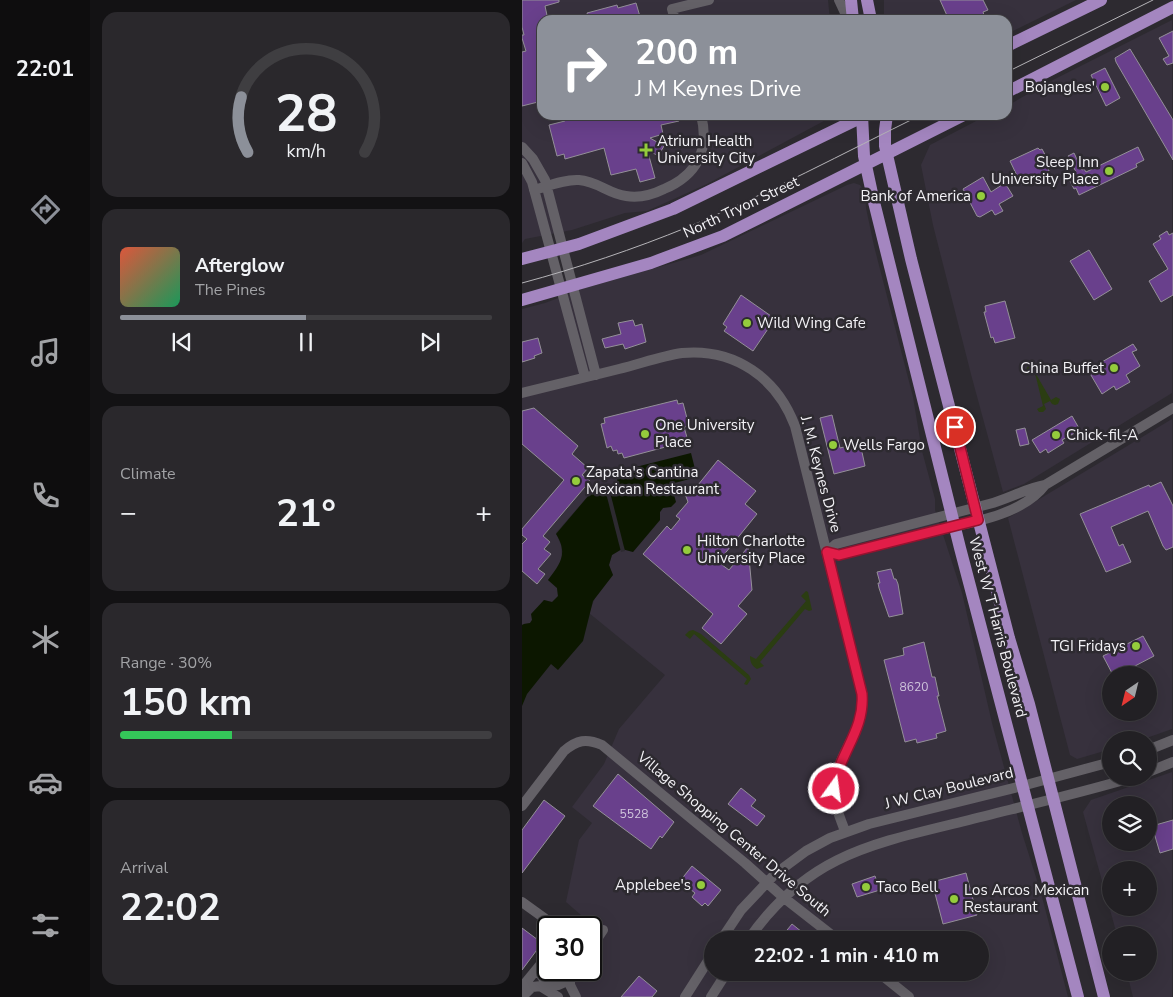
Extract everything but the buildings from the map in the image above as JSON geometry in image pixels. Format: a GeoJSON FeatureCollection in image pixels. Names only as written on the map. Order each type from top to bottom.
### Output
{"type":"FeatureCollection","features":[{"type":"Feature","properties":{"kind":"main road"},"geometry":{"type":"LineString","coordinates":[[851,0],[852,15]]}},
{"type":"Feature","properties":{"kind":"main road"},"geometry":{"type":"LineString","coordinates":[[868,0],[870,15]]}},
{"type":"Feature","properties":{"kind":"main road"},"geometry":{"type":"LineString","coordinates":[[876,0],[877,15]]}},
{"type":"Feature","properties":{"kind":"main road"},"geometry":{"type":"LineString","coordinates":[[1012,44],[1101,0]]}},
{"type":"Feature","properties":{"kind":"main road"},"geometry":{"type":"LineString","coordinates":[[1012,89],[1172,7]]}},
{"type":"Feature","properties":{"kind":"main road","name":"North Tryon Street"},"geometry":{"type":"LineString","coordinates":[[522,259],[557,250],[673,209],[856,120]]}},
{"type":"Feature","properties":{"kind":"main road","name":"West W T Harris Boulevard"},"geometry":{"type":"LineString","coordinates":[[864,120],[863,147],[866,165],[954,520],[1078,997]]}},
{"type":"Feature","properties":{"kind":"main road","name":"West W T Harris Boulevard"},"geometry":{"type":"LineString","coordinates":[[886,120],[884,138],[911,259],[1009,638],[1028,699],[1104,997]]}},
{"type":"Feature","properties":{"kind":"main road","name":"North Tryon Street"},"geometry":{"type":"LineString","coordinates":[[522,300],[651,264],[717,238],[954,120]]}},
{"type":"Feature","properties":{"kind":"street"},"geometry":{"type":"LineString","coordinates":[[674,15],[672,9],[709,0]]}},
{"type":"Feature","properties":{"kind":"street"},"geometry":{"type":"LineString","coordinates":[[839,0],[846,15]]}},
{"type":"Feature","properties":{"kind":"street"},"geometry":{"type":"LineString","coordinates":[[534,190],[571,180],[592,182],[612,193],[632,197],[650,194],[670,187],[690,173],[700,158],[704,137],[701,120]]}},
{"type":"Feature","properties":{"kind":"street"},"geometry":{"type":"LineString","coordinates":[[522,147],[543,174],[557,250],[585,377]]}},
{"type":"Feature","properties":{"kind":"street"},"geometry":{"type":"LineString","coordinates":[[522,163],[530,177],[557,250]]}},
{"type":"Feature","properties":{"kind":"street"},"geometry":{"type":"LineString","coordinates":[[566,287],[596,375]]}},
{"type":"Feature","properties":{"kind":"street","name":"J. M. Keynes Drive"},"geometry":{"type":"LineString","coordinates":[[522,393],[672,355],[694,352],[731,359],[758,374],[780,396],[793,421],[862,698],[859,724],[837,771],[834,784],[834,800],[845,831]]}},
{"type":"Feature","properties":{"kind":"street"},"geometry":{"type":"LineString","coordinates":[[827,552],[836,544],[977,514],[1012,509],[1034,496],[1045,485],[1172,408]]}},
{"type":"Feature","properties":{"kind":"street","name":"Village Shopping Center Drive South"},"geometry":{"type":"LineString","coordinates":[[522,806],[564,751],[572,744],[582,740],[592,741],[610,751],[783,897],[826,931]]}},
{"type":"Feature","properties":{"kind":"street"},"geometry":{"type":"LineString","coordinates":[[1157,746],[1172,740]]}},
{"type":"Feature","properties":{"kind":"street"},"geometry":{"type":"LineString","coordinates":[[1157,768],[1172,762]]}},
{"type":"Feature","properties":{"kind":"street","name":"J W Clay Boulevard"},"geometry":{"type":"LineString","coordinates":[[727,931],[741,910],[784,866],[806,851],[845,831],[1102,764]]}},
{"type":"Feature","properties":{"kind":"street"},"geometry":{"type":"LineString","coordinates":[[755,931],[783,897],[828,864],[874,844],[1102,786]]}},
{"type":"Feature","properties":{"kind":"street"},"geometry":{"type":"LineString","coordinates":[[522,902],[539,916]]}},
{"type":"Feature","properties":{"kind":"street"},"geometry":{"type":"LineString","coordinates":[[685,997],[704,967]]}},
{"type":"Feature","properties":{"kind":"street"},"geometry":{"type":"LineString","coordinates":[[522,988],[537,969]]}},
{"type":"Feature","properties":{"kind":"street"},"geometry":{"type":"LineString","coordinates":[[546,981],[551,985]]}},
{"type":"Feature","properties":{"kind":"street"},"geometry":{"type":"LineString","coordinates":[[522,997],[528,989],[561,984],[564,981]]}},
{"type":"Feature","properties":{"kind":"street"},"geometry":{"type":"LineString","coordinates":[[571,981],[570,986],[576,997]]}},
{"type":"Feature","properties":{"kind":"street"},"geometry":{"type":"LineString","coordinates":[[711,997],[721,981]]}},
{"type":"Feature","properties":{"kind":"street"},"geometry":{"type":"LineString","coordinates":[[889,981],[909,997]]}},
{"type":"Feature","properties":{"kind":"street"},"geometry":{"type":"LineString","coordinates":[[539,986],[558,997]]}},
{"type":"Feature","properties":{"kind":"shaded area","name":"Atrium Health University City"},"geometry":{"type":"Polygon","coordinates":[[[522,0],[828,0],[830,15],[537,15],[537,120],[826,120],[707,184],[647,211],[625,213],[572,230],[525,239],[522,243],[522,0]]]}},
{"type":"Feature","properties":{"kind":"shaded area"},"geometry":{"type":"Polygon","coordinates":[[[884,0],[1076,0],[1012,32],[1012,15],[884,15],[884,0]]]}},
{"type":"Feature","properties":{"kind":"shaded area"},"geometry":{"type":"Polygon","coordinates":[[[1172,20],[1172,393],[1024,484],[1003,492],[933,225],[921,165],[930,145],[978,120],[1012,120],[1012,103],[1045,84],[1172,20]]]}},
{"type":"Feature","properties":{"kind":"shaded area"},"geometry":{"type":"Polygon","coordinates":[[[854,183],[860,185],[865,192],[866,208],[874,246],[913,397],[922,451],[935,499],[935,510],[962,593],[992,723],[1022,833],[1041,893],[1068,997],[581,997],[573,984],[574,981],[602,981],[602,937],[604,935],[602,933],[602,916],[582,916],[566,902],[579,840],[592,823],[572,807],[604,764],[619,729],[665,675],[589,613],[595,598],[613,575],[609,565],[612,555],[622,549],[633,552],[660,520],[660,512],[663,508],[621,472],[622,476],[617,477],[617,485],[610,492],[602,493],[595,488],[556,533],[561,545],[562,559],[560,565],[548,580],[557,588],[558,597],[552,602],[544,600],[530,623],[522,625],[522,309],[545,303],[585,288],[701,255],[847,185],[854,183]]]}},
{"type":"Feature","properties":{"kind":"shaded area"},"geometry":{"type":"Polygon","coordinates":[[[1172,419],[1172,729],[1157,734],[1157,731],[1102,731],[1102,752],[1077,759],[1070,755],[1008,518],[1172,419]]]}},
{"type":"Feature","properties":{"kind":"shaded area"},"geometry":{"type":"Polygon","coordinates":[[[691,453],[697,477],[671,484],[676,502],[671,507],[663,508],[660,512],[660,520],[633,552],[622,549],[612,555],[609,565],[613,575],[593,601],[583,641],[558,670],[551,664],[527,694],[522,706],[522,625],[530,623],[532,620],[531,614],[544,600],[552,602],[558,596],[557,588],[548,580],[561,558],[562,547],[556,534],[595,488],[604,493],[614,488],[617,484],[617,477],[621,476],[620,471],[691,453]]]}},
{"type":"Feature","properties":{"kind":"shaded area"},"geometry":{"type":"Polygon","coordinates":[[[1172,772],[1172,997],[1133,997],[1129,981],[1157,981],[1157,926],[1115,926],[1112,916],[1157,916],[1157,861],[1102,861],[1102,881],[1083,812],[1091,800],[1102,796],[1102,851],[1157,851],[1157,796],[1103,796],[1132,786],[1157,786],[1157,777],[1172,772]]]}},
{"type":"Feature","properties":{"kind":"green space"},"geometry":{"type":"Polygon","coordinates":[[[1033,363],[1037,364],[1033,369],[1051,400],[1056,397],[1060,399],[1058,404],[1055,405],[1050,401],[1044,404],[1046,409],[1043,412],[1039,412],[1037,409],[1043,406],[1036,377],[1033,371],[1028,372],[1026,370],[1033,363]]]}},
{"type":"Feature","properties":{"kind":"green space"},"geometry":{"type":"Polygon","coordinates":[[[806,591],[808,592],[812,610],[805,609],[760,662],[764,666],[757,669],[752,664],[750,656],[756,659],[806,601],[801,596],[806,591]]]}},
{"type":"Feature","properties":{"kind":"green space"},"geometry":{"type":"Polygon","coordinates":[[[693,630],[701,634],[749,675],[751,679],[747,685],[744,684],[747,679],[694,634],[690,639],[685,635],[693,630]]]}},
{"type":"Feature","properties":{"kind":"pier"},"geometry":{"type":"Polygon","coordinates":[[[610,492],[625,551],[621,552],[606,493],[610,492]]]}},
{"type":"Feature","properties":{"kind":"tram line"},"geometry":{"type":"LineString","coordinates":[[1012,70],[1153,0]]}},
{"type":"Feature","properties":{"kind":"tram line"},"geometry":{"type":"LineString","coordinates":[[522,283],[606,258],[688,227],[776,187],[911,120]]}},
{"type":"Feature","properties":{"kind":"place","name":"Bojangles'"},"geometry":{"type":"Point","coordinates":[1105,87]}},
{"type":"Feature","properties":{"kind":"place","name":"Atrium Health University City"},"geometry":{"type":"Point","coordinates":[646,150]}},
{"type":"Feature","properties":{"kind":"place","name":"Sleep Inn University Place"},"geometry":{"type":"Point","coordinates":[1109,171]}},
{"type":"Feature","properties":{"kind":"place","name":"Bank of America"},"geometry":{"type":"Point","coordinates":[981,196]}},
{"type":"Feature","properties":{"kind":"place","name":"Wild Wing Cafe"},"geometry":{"type":"Point","coordinates":[747,323]}},
{"type":"Feature","properties":{"kind":"place","name":"China Buffet"},"geometry":{"type":"Point","coordinates":[1114,368]}},
{"type":"Feature","properties":{"kind":"place","name":"One University Place"},"geometry":{"type":"Point","coordinates":[645,434]}},
{"type":"Feature","properties":{"kind":"place","name":"Chick-fil-A"},"geometry":{"type":"Point","coordinates":[1056,435]}},
{"type":"Feature","properties":{"kind":"place","name":"Wells Fargo"},"geometry":{"type":"Point","coordinates":[833,445]}},
{"type":"Feature","properties":{"kind":"place","name":"Zapata's Cantina Mexican Restaurant"},"geometry":{"type":"Point","coordinates":[576,481]}},
{"type":"Feature","properties":{"kind":"place","name":"Hilton Charlotte University Place"},"geometry":{"type":"Point","coordinates":[687,550]}},
{"type":"Feature","properties":{"kind":"place","name":"TGI Fridays"},"geometry":{"type":"Point","coordinates":[1136,646]}},
{"type":"Feature","properties":{"kind":"place","name":"Applebee's"},"geometry":{"type":"Point","coordinates":[701,885]}},
{"type":"Feature","properties":{"kind":"place","name":"Taco Bell"},"geometry":{"type":"Point","coordinates":[866,887]}},
{"type":"Feature","properties":{"kind":"place","name":"Los Arcos Mexican Restaurant"},"geometry":{"type":"Point","coordinates":[954,899]}},
{"type":"Feature","properties":{"kind":"route"},"geometry":{"type":"LineString","coordinates":[[834,789],[837,771],[859,724],[862,694],[827,552],[839,555],[978,520],[955,427]]}}]}
